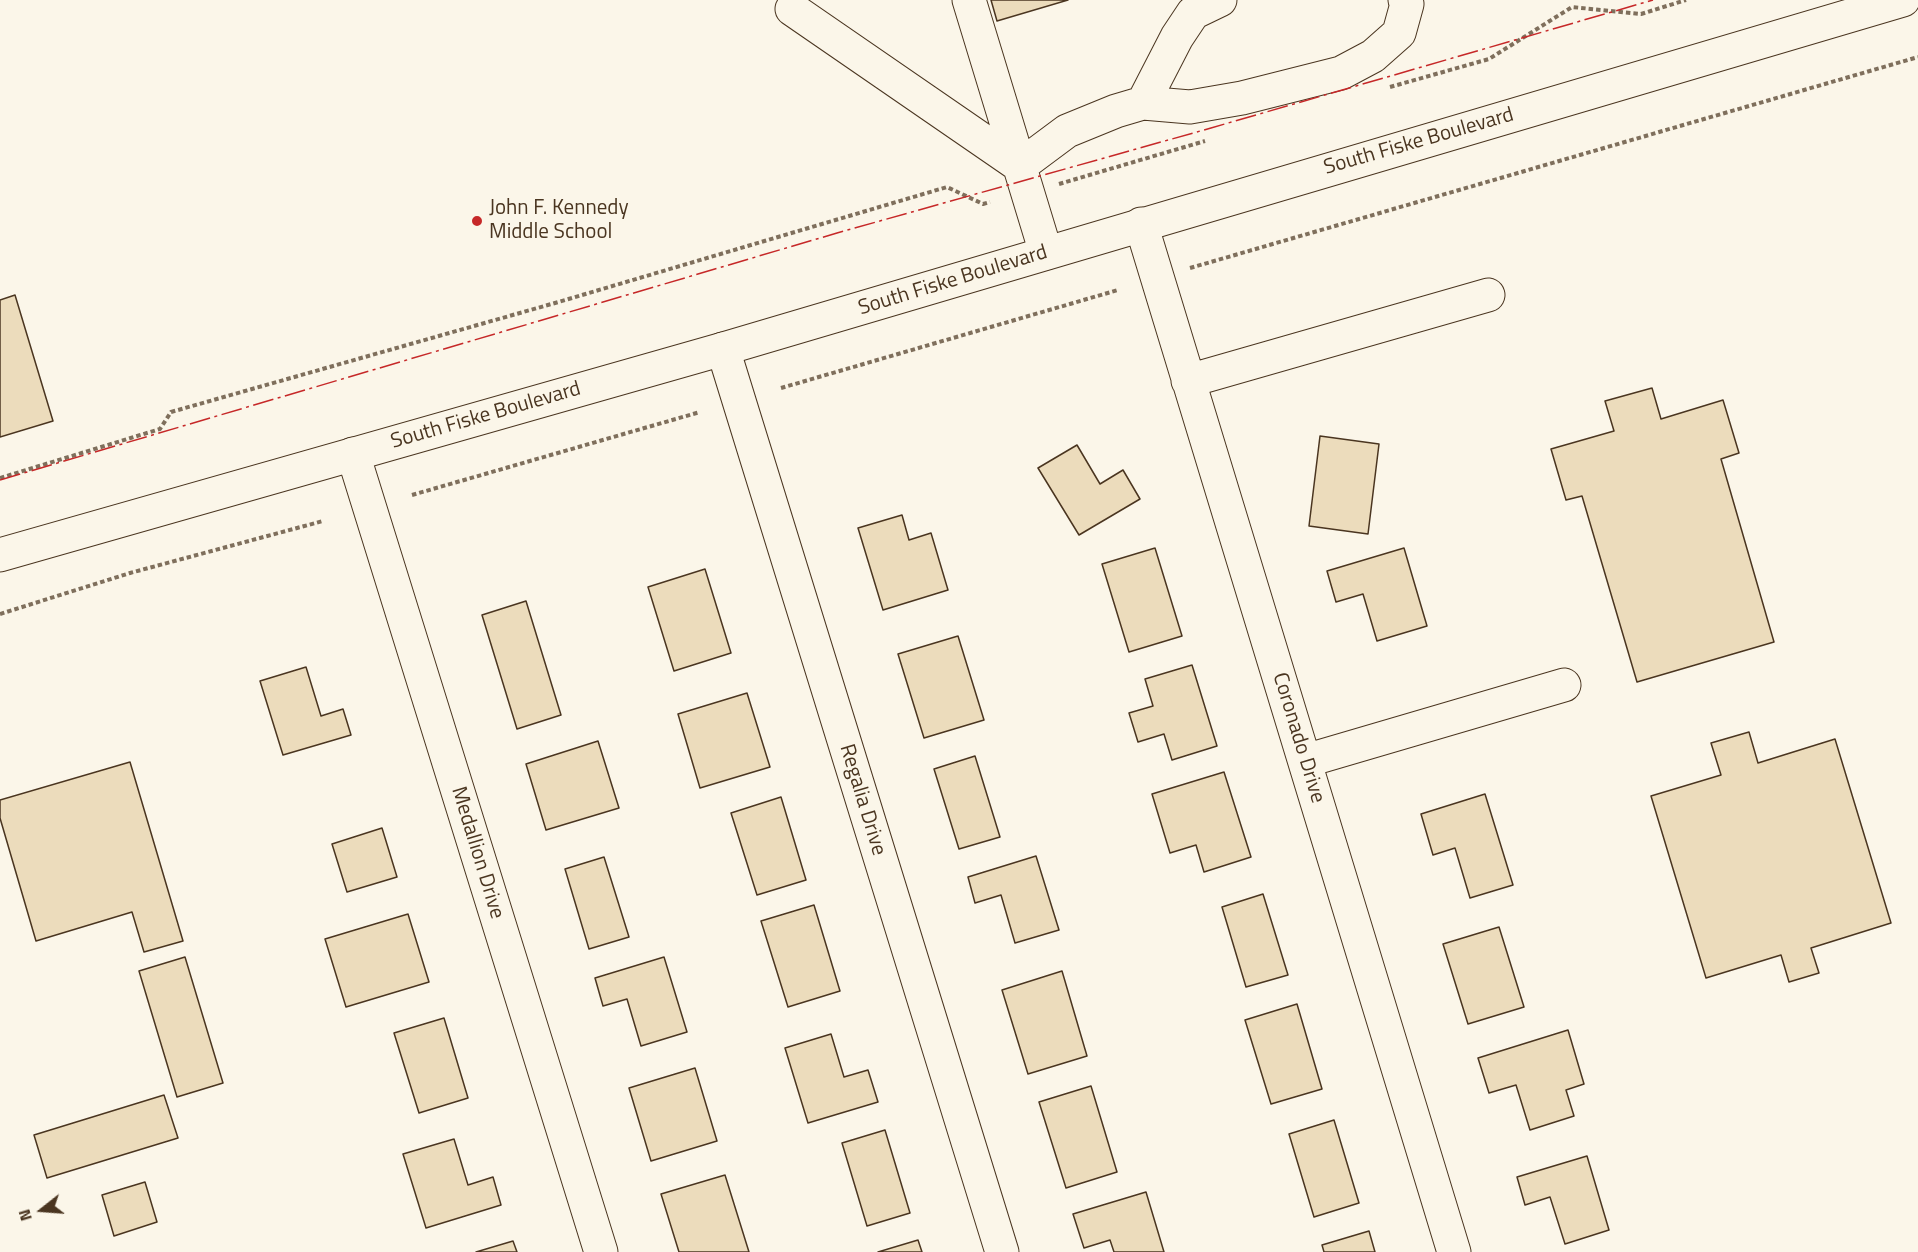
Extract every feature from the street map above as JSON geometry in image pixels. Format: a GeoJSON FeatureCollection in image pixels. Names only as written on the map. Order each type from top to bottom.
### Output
{"type":"FeatureCollection","features":[{"type":"Feature","properties":{"kind":"street"},"geometry":{"type":"LineString","coordinates":[[969,0],[1046,253]]}},
{"type":"Feature","properties":{"kind":"street"},"geometry":{"type":"LineString","coordinates":[[1143,103],[1192,13],[1220,0]]}},
{"type":"Feature","properties":{"kind":"street"},"geometry":{"type":"LineString","coordinates":[[1020,166],[1067,131],[1143,103],[1190,107],[1242,98],[1341,73],[1373,56],[1399,33],[1407,4],[1406,0]]}},
{"type":"Feature","properties":{"kind":"street","name":"South Fiske Boulevard"},"geometry":{"type":"LineString","coordinates":[[0,555],[723,349],[1903,0]]}},
{"type":"Feature","properties":{"kind":"street"},"geometry":{"type":"LineString","coordinates":[[792,9],[1020,166]]}},
{"type":"Feature","properties":{"kind":"street","name":"Coronado Drive"},"geometry":{"type":"LineString","coordinates":[[1141,224],[1454,1252]]}},
{"type":"Feature","properties":{"kind":"street"},"geometry":{"type":"LineString","coordinates":[[1188,381],[1488,295]]}},
{"type":"Feature","properties":{"kind":"street","name":"Regalia Drive"},"geometry":{"type":"LineString","coordinates":[[723,349],[1002,1252]]}},
{"type":"Feature","properties":{"kind":"street","name":"Medallion Drive"},"geometry":{"type":"LineString","coordinates":[[353,454],[601,1252]]}},
{"type":"Feature","properties":{"kind":"street"},"geometry":{"type":"LineString","coordinates":[[1305,761],[1564,685]]}},
{"type":"Feature","properties":{"kind":"path"},"geometry":{"type":"LineString","coordinates":[[1181,271],[1918,57]]}},
{"type":"Feature","properties":{"kind":"path"},"geometry":{"type":"LineString","coordinates":[[0,478],[160,429],[171,412],[544,306],[947,187],[983,204],[990,202]]}},
{"type":"Feature","properties":{"kind":"path"},"geometry":{"type":"LineString","coordinates":[[781,388],[1118,290]]}},
{"type":"Feature","properties":{"kind":"path"},"geometry":{"type":"LineString","coordinates":[[412,495],[700,412]]}},
{"type":"Feature","properties":{"kind":"path"},"geometry":{"type":"LineString","coordinates":[[0,614],[130,573],[323,521]]}},
{"type":"Feature","properties":{"kind":"building"},"geometry":{"type":"Polygon","coordinates":[[[991,0],[1068,0],[997,21],[991,0]]]}},
{"type":"Feature","properties":{"kind":"building"},"geometry":{"type":"Polygon","coordinates":[[[15,295],[53,421],[0,437],[0,300],[15,295]]]}},
{"type":"Feature","properties":{"kind":"building"},"geometry":{"type":"Polygon","coordinates":[[[1652,388],[1661,419],[1723,400],[1739,453],[1721,459],[1774,642],[1637,682],[1582,496],[1566,500],[1551,449],[1614,431],[1605,401],[1652,388]]]}},
{"type":"Feature","properties":{"kind":"building"},"geometry":{"type":"Polygon","coordinates":[[[1320,436],[1379,444],[1368,534],[1309,526],[1320,436]]]}},
{"type":"Feature","properties":{"kind":"building"},"geometry":{"type":"Polygon","coordinates":[[[1077,445],[1100,484],[1123,470],[1140,499],[1079,535],[1038,468],[1077,445]]]}},
{"type":"Feature","properties":{"kind":"building"},"geometry":{"type":"Polygon","coordinates":[[[902,515],[909,540],[931,533],[948,590],[883,610],[858,528],[902,515]]]}},
{"type":"Feature","properties":{"kind":"building"},"geometry":{"type":"Polygon","coordinates":[[[1155,548],[1182,636],[1129,652],[1102,564],[1155,548]]]}},
{"type":"Feature","properties":{"kind":"building"},"geometry":{"type":"Polygon","coordinates":[[[1404,548],[1427,626],[1377,641],[1363,594],[1336,602],[1327,571],[1404,548]]]}},
{"type":"Feature","properties":{"kind":"building"},"geometry":{"type":"Polygon","coordinates":[[[705,569],[731,653],[674,671],[648,587],[705,569]]]}},
{"type":"Feature","properties":{"kind":"building"},"geometry":{"type":"Polygon","coordinates":[[[526,601],[561,715],[517,729],[482,615],[526,601]]]}},
{"type":"Feature","properties":{"kind":"building"},"geometry":{"type":"Polygon","coordinates":[[[958,636],[984,720],[924,738],[898,654],[958,636]]]}},
{"type":"Feature","properties":{"kind":"building"},"geometry":{"type":"Polygon","coordinates":[[[1192,665],[1217,746],[1172,760],[1164,734],[1138,742],[1129,713],[1153,706],[1145,679],[1192,665]]]}},
{"type":"Feature","properties":{"kind":"building"},"geometry":{"type":"Polygon","coordinates":[[[306,667],[321,716],[343,709],[351,735],[283,755],[260,681],[306,667]]]}},
{"type":"Feature","properties":{"kind":"building"},"geometry":{"type":"Polygon","coordinates":[[[747,693],[770,767],[700,788],[678,714],[747,693]]]}},
{"type":"Feature","properties":{"kind":"building"},"geometry":{"type":"Polygon","coordinates":[[[1749,732],[1758,763],[1835,739],[1891,923],[1811,948],[1819,973],[1789,982],[1781,955],[1706,978],[1651,796],[1721,775],[1711,743],[1749,732]]]}},
{"type":"Feature","properties":{"kind":"building"},"geometry":{"type":"Polygon","coordinates":[[[598,741],[619,808],[546,830],[526,764],[598,741]]]}},
{"type":"Feature","properties":{"kind":"building"},"geometry":{"type":"Polygon","coordinates":[[[975,756],[1000,837],[959,849],[934,769],[975,756]]]}},
{"type":"Feature","properties":{"kind":"building"},"geometry":{"type":"Polygon","coordinates":[[[130,762],[183,941],[144,952],[132,912],[36,941],[0,818],[0,800],[130,762]]]}},
{"type":"Feature","properties":{"kind":"building"},"geometry":{"type":"Polygon","coordinates":[[[1224,772],[1251,857],[1204,872],[1196,845],[1170,853],[1152,794],[1224,772]]]}},
{"type":"Feature","properties":{"kind":"building"},"geometry":{"type":"Polygon","coordinates":[[[1485,794],[1513,885],[1470,898],[1455,848],[1433,855],[1421,814],[1485,794]]]}},
{"type":"Feature","properties":{"kind":"building"},"geometry":{"type":"Polygon","coordinates":[[[781,797],[806,880],[757,895],[731,813],[781,797]]]}},
{"type":"Feature","properties":{"kind":"building"},"geometry":{"type":"Polygon","coordinates":[[[382,828],[397,877],[347,892],[332,844],[382,828]]]}},
{"type":"Feature","properties":{"kind":"building"},"geometry":{"type":"Polygon","coordinates":[[[1036,856],[1059,930],[1015,943],[1001,895],[975,903],[968,877],[1036,856]]]}},
{"type":"Feature","properties":{"kind":"building"},"geometry":{"type":"Polygon","coordinates":[[[604,857],[629,937],[589,949],[565,869],[604,857]]]}},
{"type":"Feature","properties":{"kind":"building"},"geometry":{"type":"Polygon","coordinates":[[[1263,894],[1288,975],[1246,987],[1222,907],[1263,894]]]}},
{"type":"Feature","properties":{"kind":"building"},"geometry":{"type":"Polygon","coordinates":[[[814,905],[840,991],[788,1007],[761,921],[814,905]]]}},
{"type":"Feature","properties":{"kind":"building"},"geometry":{"type":"Polygon","coordinates":[[[408,914],[429,982],[346,1007],[325,939],[408,914]]]}},
{"type":"Feature","properties":{"kind":"building"},"geometry":{"type":"Polygon","coordinates":[[[1499,927],[1524,1007],[1468,1024],[1443,944],[1499,927]]]}},
{"type":"Feature","properties":{"kind":"building"},"geometry":{"type":"Polygon","coordinates":[[[185,957],[223,1083],[177,1097],[139,971],[185,957]]]}},
{"type":"Feature","properties":{"kind":"building"},"geometry":{"type":"Polygon","coordinates":[[[664,957],[687,1032],[641,1046],[627,999],[603,1006],[595,978],[664,957]]]}},
{"type":"Feature","properties":{"kind":"building"},"geometry":{"type":"Polygon","coordinates":[[[1062,971],[1087,1056],[1028,1074],[1002,990],[1062,971]]]}},
{"type":"Feature","properties":{"kind":"building"},"geometry":{"type":"Polygon","coordinates":[[[1297,1004],[1322,1089],[1271,1104],[1245,1020],[1297,1004]]]}},
{"type":"Feature","properties":{"kind":"building"},"geometry":{"type":"Polygon","coordinates":[[[444,1018],[468,1098],[419,1113],[394,1033],[444,1018]]]}},
{"type":"Feature","properties":{"kind":"building"},"geometry":{"type":"Polygon","coordinates":[[[1568,1030],[1584,1084],[1566,1090],[1574,1116],[1530,1130],[1516,1085],[1489,1093],[1478,1058],[1568,1030]]]}},
{"type":"Feature","properties":{"kind":"building"},"geometry":{"type":"Polygon","coordinates":[[[831,1034],[844,1077],[868,1070],[878,1102],[808,1123],[785,1048],[831,1034]]]}},
{"type":"Feature","properties":{"kind":"building"},"geometry":{"type":"Polygon","coordinates":[[[695,1068],[717,1141],[651,1161],[629,1088],[695,1068]]]}},
{"type":"Feature","properties":{"kind":"building"},"geometry":{"type":"Polygon","coordinates":[[[1091,1086],[1117,1172],[1066,1188],[1039,1102],[1091,1086]]]}},
{"type":"Feature","properties":{"kind":"building"},"geometry":{"type":"Polygon","coordinates":[[[164,1095],[178,1138],[47,1178],[34,1135],[164,1095]]]}},
{"type":"Feature","properties":{"kind":"building"},"geometry":{"type":"Polygon","coordinates":[[[1334,1120],[1359,1203],[1314,1217],[1289,1134],[1334,1120]]]}},
{"type":"Feature","properties":{"kind":"building"},"geometry":{"type":"Polygon","coordinates":[[[885,1130],[910,1213],[867,1226],[842,1143],[885,1130]]]}},
{"type":"Feature","properties":{"kind":"building"},"geometry":{"type":"Polygon","coordinates":[[[454,1139],[468,1185],[493,1177],[501,1205],[426,1228],[403,1154],[454,1139]]]}},
{"type":"Feature","properties":{"kind":"building"},"geometry":{"type":"Polygon","coordinates":[[[1587,1156],[1609,1230],[1565,1244],[1550,1197],[1525,1205],[1517,1177],[1587,1156]]]}},
{"type":"Feature","properties":{"kind":"building"},"geometry":{"type":"Polygon","coordinates":[[[725,1175],[749,1252],[679,1252],[661,1194],[725,1175]]]}},
{"type":"Feature","properties":{"kind":"building"},"geometry":{"type":"Polygon","coordinates":[[[145,1182],[157,1222],[114,1236],[102,1195],[145,1182]]]}},
{"type":"Feature","properties":{"kind":"building"},"geometry":{"type":"Polygon","coordinates":[[[1146,1192],[1164,1252],[1114,1252],[1110,1240],[1084,1248],[1073,1214],[1146,1192]]]}},
{"type":"Feature","properties":{"kind":"building"},"geometry":{"type":"Polygon","coordinates":[[[1369,1231],[1375,1252],[1324,1252],[1322,1245],[1369,1231]]]}},
{"type":"Feature","properties":{"kind":"building"},"geometry":{"type":"Polygon","coordinates":[[[918,1240],[922,1252],[878,1252],[918,1240]]]}},
{"type":"Feature","properties":{"kind":"building"},"geometry":{"type":"Polygon","coordinates":[[[513,1241],[517,1252],[476,1252],[513,1241]]]}},
{"type":"Feature","properties":{"kind":"power"},"geometry":{"type":"LineString","coordinates":[[0,480],[837,233],[1653,0]]}},
{"type":"Feature","properties":{"kind":"place","name":"John F. Kennedy Middle School"},"geometry":{"type":"Point","coordinates":[477,221]}}]}
